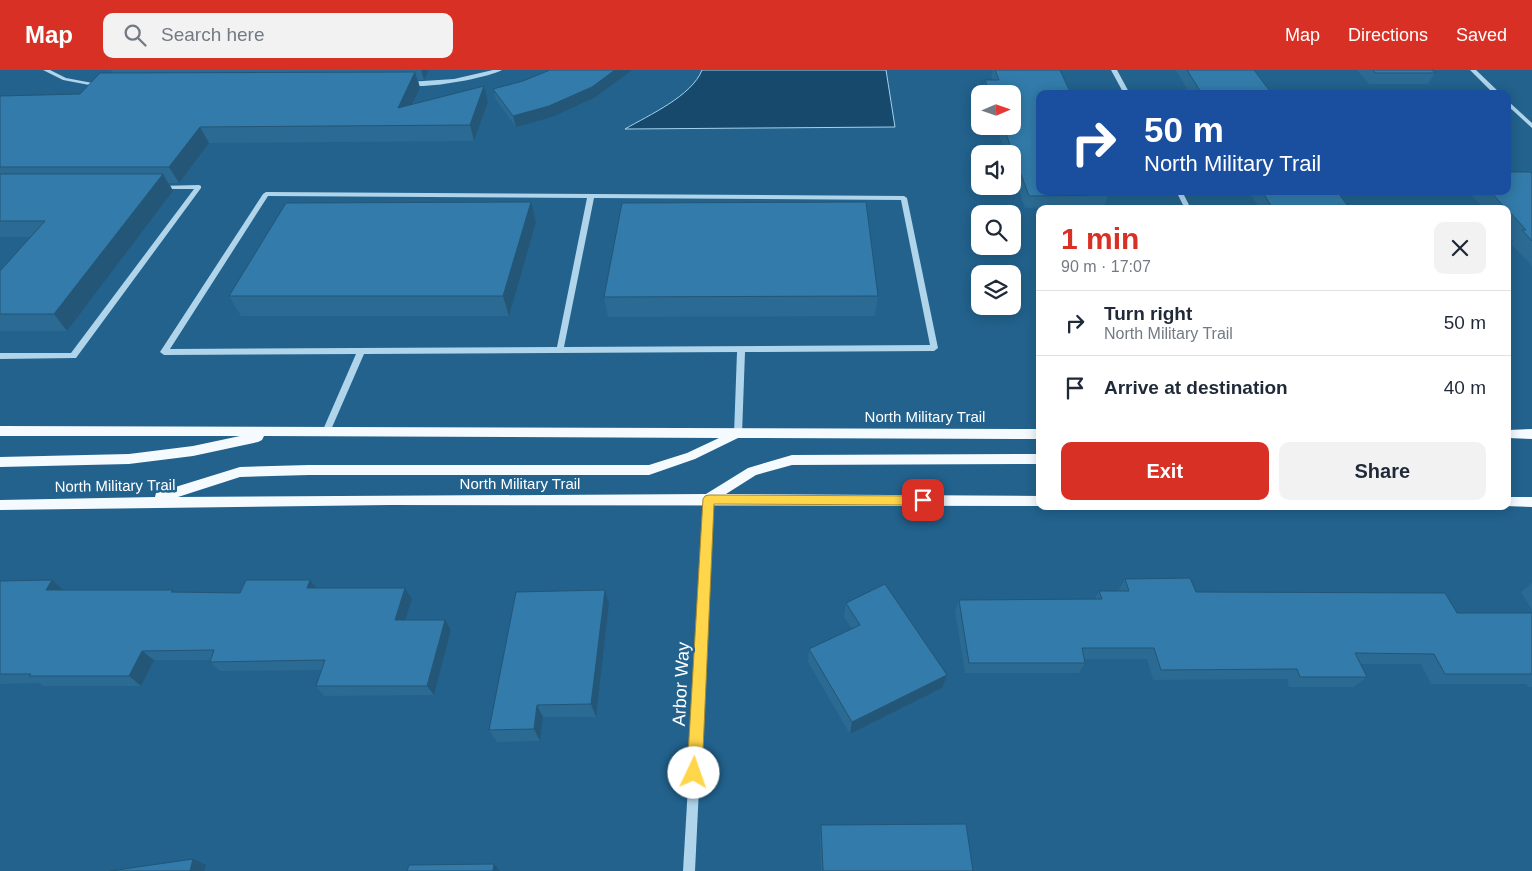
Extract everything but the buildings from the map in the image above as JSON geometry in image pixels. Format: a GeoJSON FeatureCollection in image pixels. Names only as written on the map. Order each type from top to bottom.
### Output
{"type":"FeatureCollection","features":[{"type":"Feature","properties":{"kind":"main road","name":"North Military Trail"},"geometry":{"type":"LineString","coordinates":[[0,431],[1036,434]]}},
{"type":"Feature","properties":{"kind":"main road"},"geometry":{"type":"LineString","coordinates":[[0,462],[129,459],[193,451],[282,432]]}},
{"type":"Feature","properties":{"kind":"main road"},"geometry":{"type":"LineString","coordinates":[[150,501],[240,472],[309,470],[649,470],[691,456],[738,434]]}},
{"type":"Feature","properties":{"kind":"main road"},"geometry":{"type":"LineString","coordinates":[[1511,434],[1532,434]]}},
{"type":"Feature","properties":{"kind":"main road"},"geometry":{"type":"LineString","coordinates":[[709,499],[752,471],[792,460],[1036,459]]}},
{"type":"Feature","properties":{"kind":"main road","name":"North Military Trail"},"geometry":{"type":"LineString","coordinates":[[0,504],[150,501],[709,499],[1036,501]]}},
{"type":"Feature","properties":{"kind":"main road"},"geometry":{"type":"LineString","coordinates":[[1511,502],[1532,502]]}},
{"type":"Feature","properties":{"kind":"street"},"geometry":{"type":"LineString","coordinates":[[46,70],[65,79],[107,85]]}},
{"type":"Feature","properties":{"kind":"street"},"geometry":{"type":"LineString","coordinates":[[401,84],[431,84],[466,80],[499,70]]}},
{"type":"Feature","properties":{"kind":"street"},"geometry":{"type":"LineString","coordinates":[[1114,70],[1125,90]]}},
{"type":"Feature","properties":{"kind":"street"},"geometry":{"type":"LineString","coordinates":[[1472,70],[1494,90]]}},
{"type":"Feature","properties":{"kind":"street"},"geometry":{"type":"LineString","coordinates":[[1511,106],[1532,126]]}},
{"type":"Feature","properties":{"kind":"street"},"geometry":{"type":"LineString","coordinates":[[0,356],[73,356],[199,187],[149,187]]}},
{"type":"Feature","properties":{"kind":"street"},"geometry":{"type":"LineString","coordinates":[[266,194],[591,196],[904,198],[934,348],[164,352],[266,194]]}},
{"type":"Feature","properties":{"kind":"street"},"geometry":{"type":"LineString","coordinates":[[560,350],[591,196]]}},
{"type":"Feature","properties":{"kind":"street"},"geometry":{"type":"LineString","coordinates":[[738,434],[740,349]]}},
{"type":"Feature","properties":{"kind":"street"},"geometry":{"type":"LineString","coordinates":[[326,432],[361,351]]}},
{"type":"Feature","properties":{"kind":"street","name":"Arbor Way"},"geometry":{"type":"LineString","coordinates":[[689,871],[709,499]]}},
{"type":"Feature","properties":{"kind":"water"},"geometry":{"type":"Polygon","coordinates":[[[702,70],[886,70],[895,127],[625,129],[680,96],[697,79],[702,70]]]}},
{"type":"Feature","properties":{"kind":"route"},"geometry":{"type":"LineString","coordinates":[[694,773],[709,499],[923,500]]}}]}
